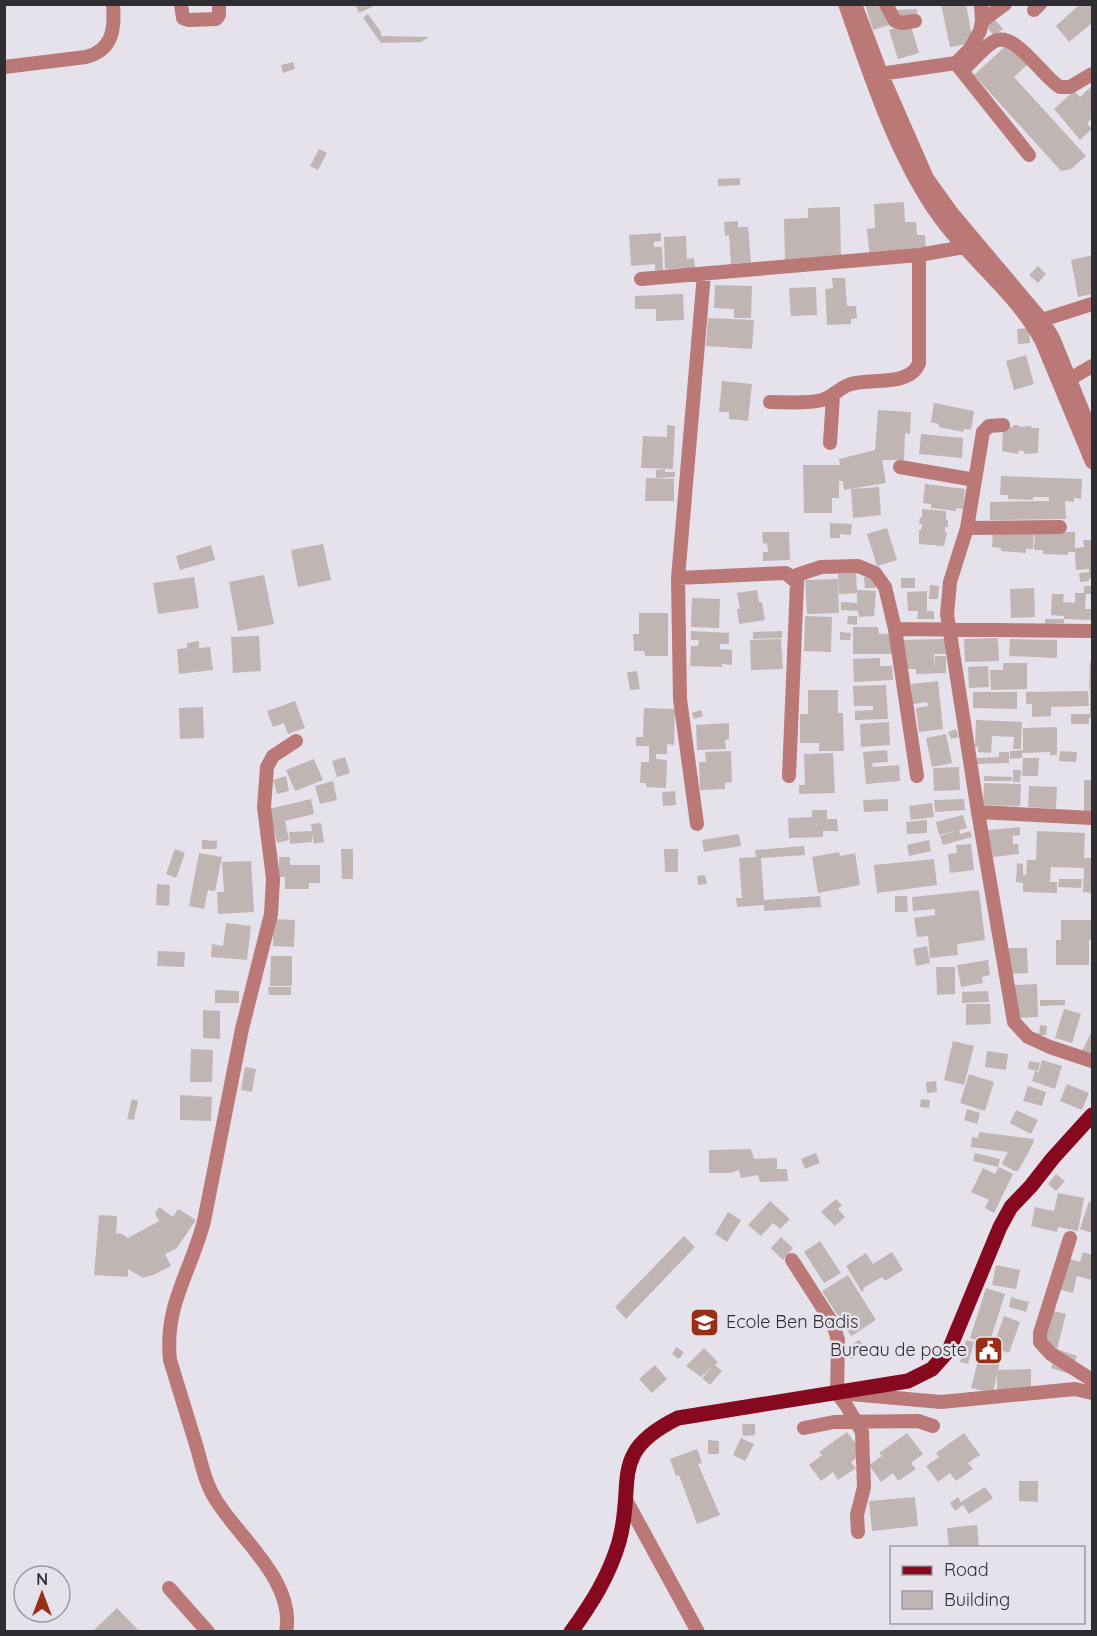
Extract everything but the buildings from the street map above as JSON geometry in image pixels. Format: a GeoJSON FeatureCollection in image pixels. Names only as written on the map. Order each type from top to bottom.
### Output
{"type":"FeatureCollection","features":[{"type":"Feature","properties":{"kind":"main road"},"geometry":{"type":"LineString","coordinates":[[571,1632],[608,1573],[619,1542],[626,1500],[626,1471],[634,1451],[648,1436],[678,1418],[698,1413],[908,1381],[926,1373],[941,1360],[955,1338],[1000,1227],[1011,1207],[1092,1115]]}},
{"type":"Feature","properties":{"kind":"street"},"geometry":{"type":"LineString","coordinates":[[4,67],[86,57],[98,53],[107,44],[113,32],[112,4]]}},
{"type":"Feature","properties":{"kind":"street"},"geometry":{"type":"LineString","coordinates":[[181,4],[183,18],[189,20],[216,19],[219,15],[219,4]]}},
{"type":"Feature","properties":{"kind":"street"},"geometry":{"type":"LineString","coordinates":[[845,4],[876,75],[927,178],[1037,322],[1042,342],[1092,462]]}},
{"type":"Feature","properties":{"kind":"street"},"geometry":{"type":"LineString","coordinates":[[855,4],[876,75],[917,184],[940,219],[964,248],[1053,338],[1092,434]]}},
{"type":"Feature","properties":{"kind":"street"},"geometry":{"type":"LineString","coordinates":[[886,4],[895,21],[902,23],[915,21]]}},
{"type":"Feature","properties":{"kind":"street"},"geometry":{"type":"LineString","coordinates":[[959,67],[980,31],[981,4]]}},
{"type":"Feature","properties":{"kind":"street"},"geometry":{"type":"LineString","coordinates":[[982,21],[1005,4]]}},
{"type":"Feature","properties":{"kind":"street"},"geometry":{"type":"LineString","coordinates":[[876,75],[959,67],[993,42],[1002,39],[1014,43],[1060,87],[1070,87],[1092,74]]}},
{"type":"Feature","properties":{"kind":"street"},"geometry":{"type":"LineString","coordinates":[[959,67],[1029,155]]}},
{"type":"Feature","properties":{"kind":"street"},"geometry":{"type":"LineString","coordinates":[[641,279],[919,255],[978,244]]}},
{"type":"Feature","properties":{"kind":"street"},"geometry":{"type":"LineString","coordinates":[[770,402],[816,401],[833,396],[849,385],[903,377],[913,373],[917,368],[919,357],[919,255]]}},
{"type":"Feature","properties":{"kind":"street"},"geometry":{"type":"LineString","coordinates":[[697,824],[680,699],[678,578],[704,274]]}},
{"type":"Feature","properties":{"kind":"street"},"geometry":{"type":"LineString","coordinates":[[1037,322],[1092,304]]}},
{"type":"Feature","properties":{"kind":"street"},"geometry":{"type":"LineString","coordinates":[[1070,380],[1092,366]]}},
{"type":"Feature","properties":{"kind":"street"},"geometry":{"type":"LineString","coordinates":[[830,443],[833,396]]}},
{"type":"Feature","properties":{"kind":"street"},"geometry":{"type":"LineString","coordinates":[[1003,425],[988,426],[983,432],[967,528],[950,582],[947,614],[1014,1022],[1028,1037],[1092,1061]]}},
{"type":"Feature","properties":{"kind":"street"},"geometry":{"type":"LineString","coordinates":[[900,467],[975,480]]}},
{"type":"Feature","properties":{"kind":"street"},"geometry":{"type":"LineString","coordinates":[[967,528],[1060,527]]}},
{"type":"Feature","properties":{"kind":"street"},"geometry":{"type":"LineString","coordinates":[[789,776],[797,575],[813,569],[858,566],[875,573],[885,587],[895,629],[917,776]]}},
{"type":"Feature","properties":{"kind":"street"},"geometry":{"type":"LineString","coordinates":[[678,578],[786,573],[797,583]]}},
{"type":"Feature","properties":{"kind":"street"},"geometry":{"type":"LineString","coordinates":[[895,629],[1092,631]]}},
{"type":"Feature","properties":{"kind":"street"},"geometry":{"type":"LineString","coordinates":[[285,1632],[285,1610],[280,1591],[269,1570],[223,1511],[208,1485],[170,1359],[168,1341],[175,1299],[200,1238],[242,1029],[271,914],[273,879],[264,807],[267,767],[273,756],[296,741]]}},
{"type":"Feature","properties":{"kind":"street"},"geometry":{"type":"LineString","coordinates":[[978,812],[1092,818]]}},
{"type":"Feature","properties":{"kind":"street"},"geometry":{"type":"LineString","coordinates":[[1070,1238],[1040,1333],[1040,1342],[1051,1354],[1092,1380]]}},
{"type":"Feature","properties":{"kind":"street"},"geometry":{"type":"LineString","coordinates":[[792,1260],[832,1324],[838,1340],[837,1393],[862,1432],[864,1487],[857,1515],[858,1532]]}},
{"type":"Feature","properties":{"kind":"street"},"geometry":{"type":"LineString","coordinates":[[837,1393],[941,1402],[1076,1389],[1092,1393]]}},
{"type":"Feature","properties":{"kind":"street"},"geometry":{"type":"LineString","coordinates":[[804,1428],[834,1422],[918,1421],[933,1426]]}},
{"type":"Feature","properties":{"kind":"street"},"geometry":{"type":"LineString","coordinates":[[626,1500],[698,1632]]}},
{"type":"Feature","properties":{"kind":"street"},"geometry":{"type":"LineString","coordinates":[[169,1588],[208,1632]]}},
{"type":"Feature","properties":{"kind":"place","name":"Ecole Ben Badis"},"geometry":{"type":"Point","coordinates":[705,1322]}},
{"type":"Feature","properties":{"kind":"place","name":"Bureau de poste"},"geometry":{"type":"Point","coordinates":[988,1350]}}]}
